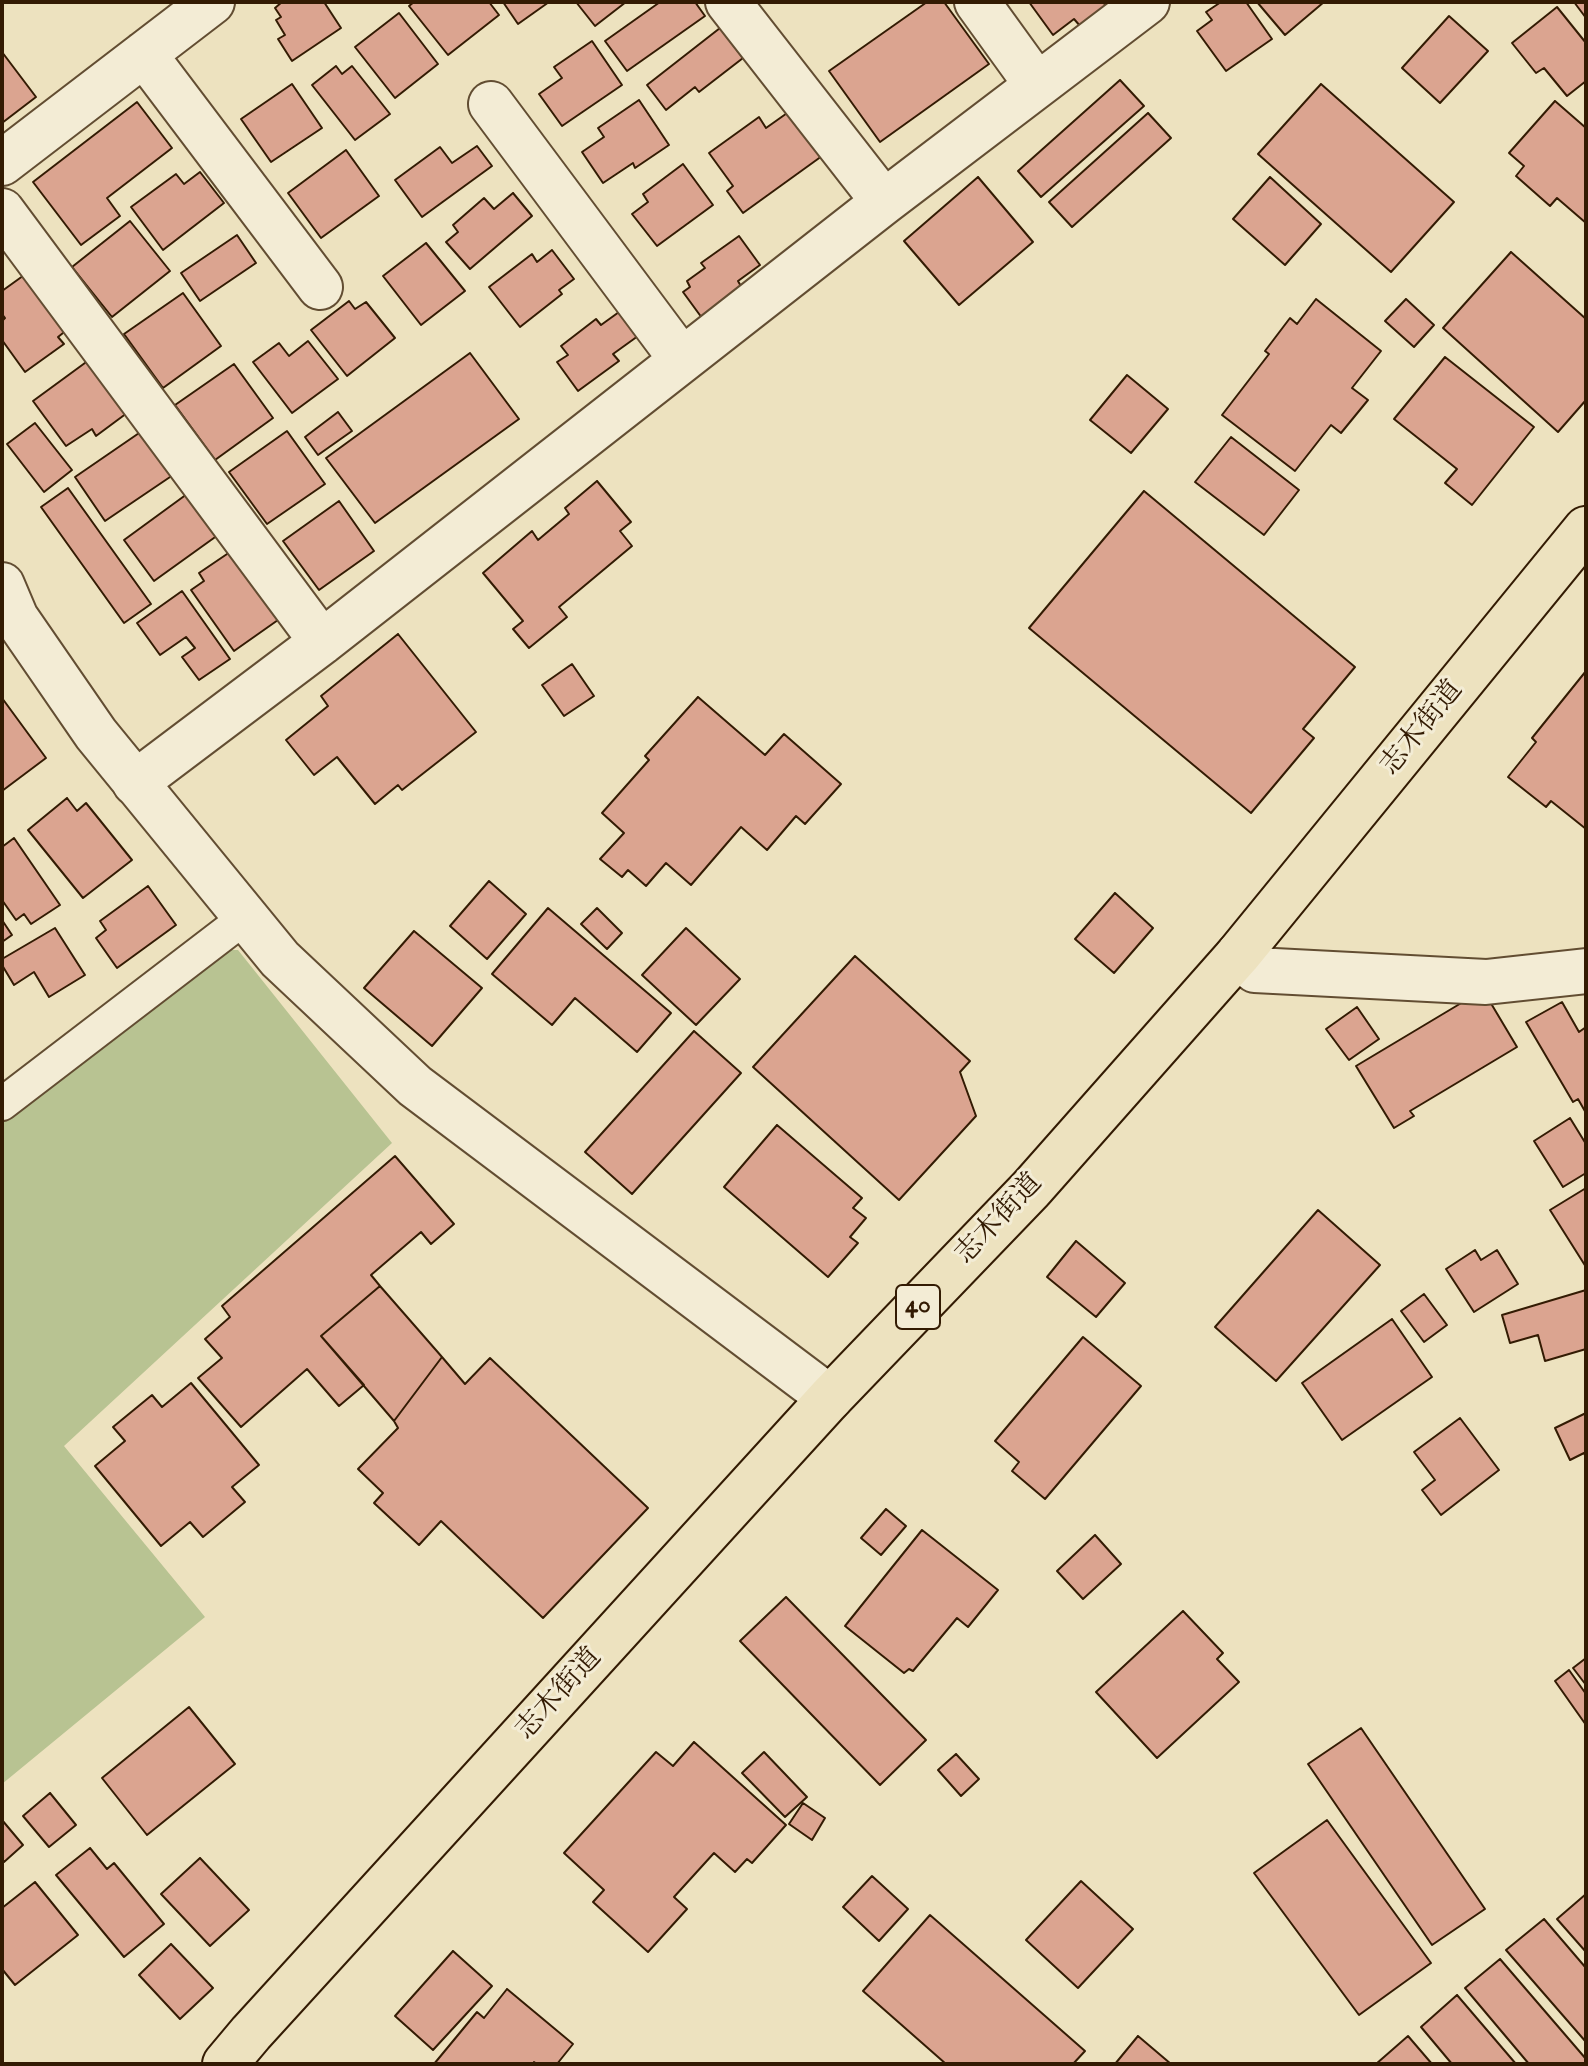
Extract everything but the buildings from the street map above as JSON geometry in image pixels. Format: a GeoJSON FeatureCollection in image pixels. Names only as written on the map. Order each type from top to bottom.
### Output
{"type":"FeatureCollection","features":[{"type":"Feature","properties":{"kind":"main road","name":"志木街道"},"geometry":{"type":"LineString","coordinates":[[225,2064],[830,1398],[1031,1189],[1238,955],[1586,529]]}},
{"type":"Feature","properties":{"kind":"street"},"geometry":{"type":"LineString","coordinates":[[2,163],[212,2]]}},
{"type":"Feature","properties":{"kind":"street"},"geometry":{"type":"LineString","coordinates":[[728,2],[884,202]]}},
{"type":"Feature","properties":{"kind":"street"},"geometry":{"type":"LineString","coordinates":[[977,2],[1037,85]]}},
{"type":"Feature","properties":{"kind":"street"},"geometry":{"type":"LineString","coordinates":[[135,783],[322,642],[884,202],[1147,2]]}},
{"type":"Feature","properties":{"kind":"street"},"geometry":{"type":"LineString","coordinates":[[144,54],[320,287]]}},
{"type":"Feature","properties":{"kind":"street"},"geometry":{"type":"LineString","coordinates":[[491,104],[682,360]]}},
{"type":"Feature","properties":{"kind":"street"},"geometry":{"type":"LineString","coordinates":[[2,211],[322,642]]}},
{"type":"Feature","properties":{"kind":"street"},"geometry":{"type":"LineString","coordinates":[[2,585],[16,618],[96,734],[280,959],[415,1086],[830,1398]]}},
{"type":"Feature","properties":{"kind":"street"},"geometry":{"type":"LineString","coordinates":[[1238,955],[1255,970],[1486,982],[1586,971]]}},
{"type":"Feature","properties":{"kind":"lane"},"geometry":{"type":"LineString","coordinates":[[2,1104],[246,917]]}},
{"type":"Feature","properties":{"kind":"green space"},"geometry":{"type":"Polygon","coordinates":[[[222,950],[238,950],[392,1143],[64,1446],[205,1617],[2,1784],[2,1107],[222,950]]]}}]}
